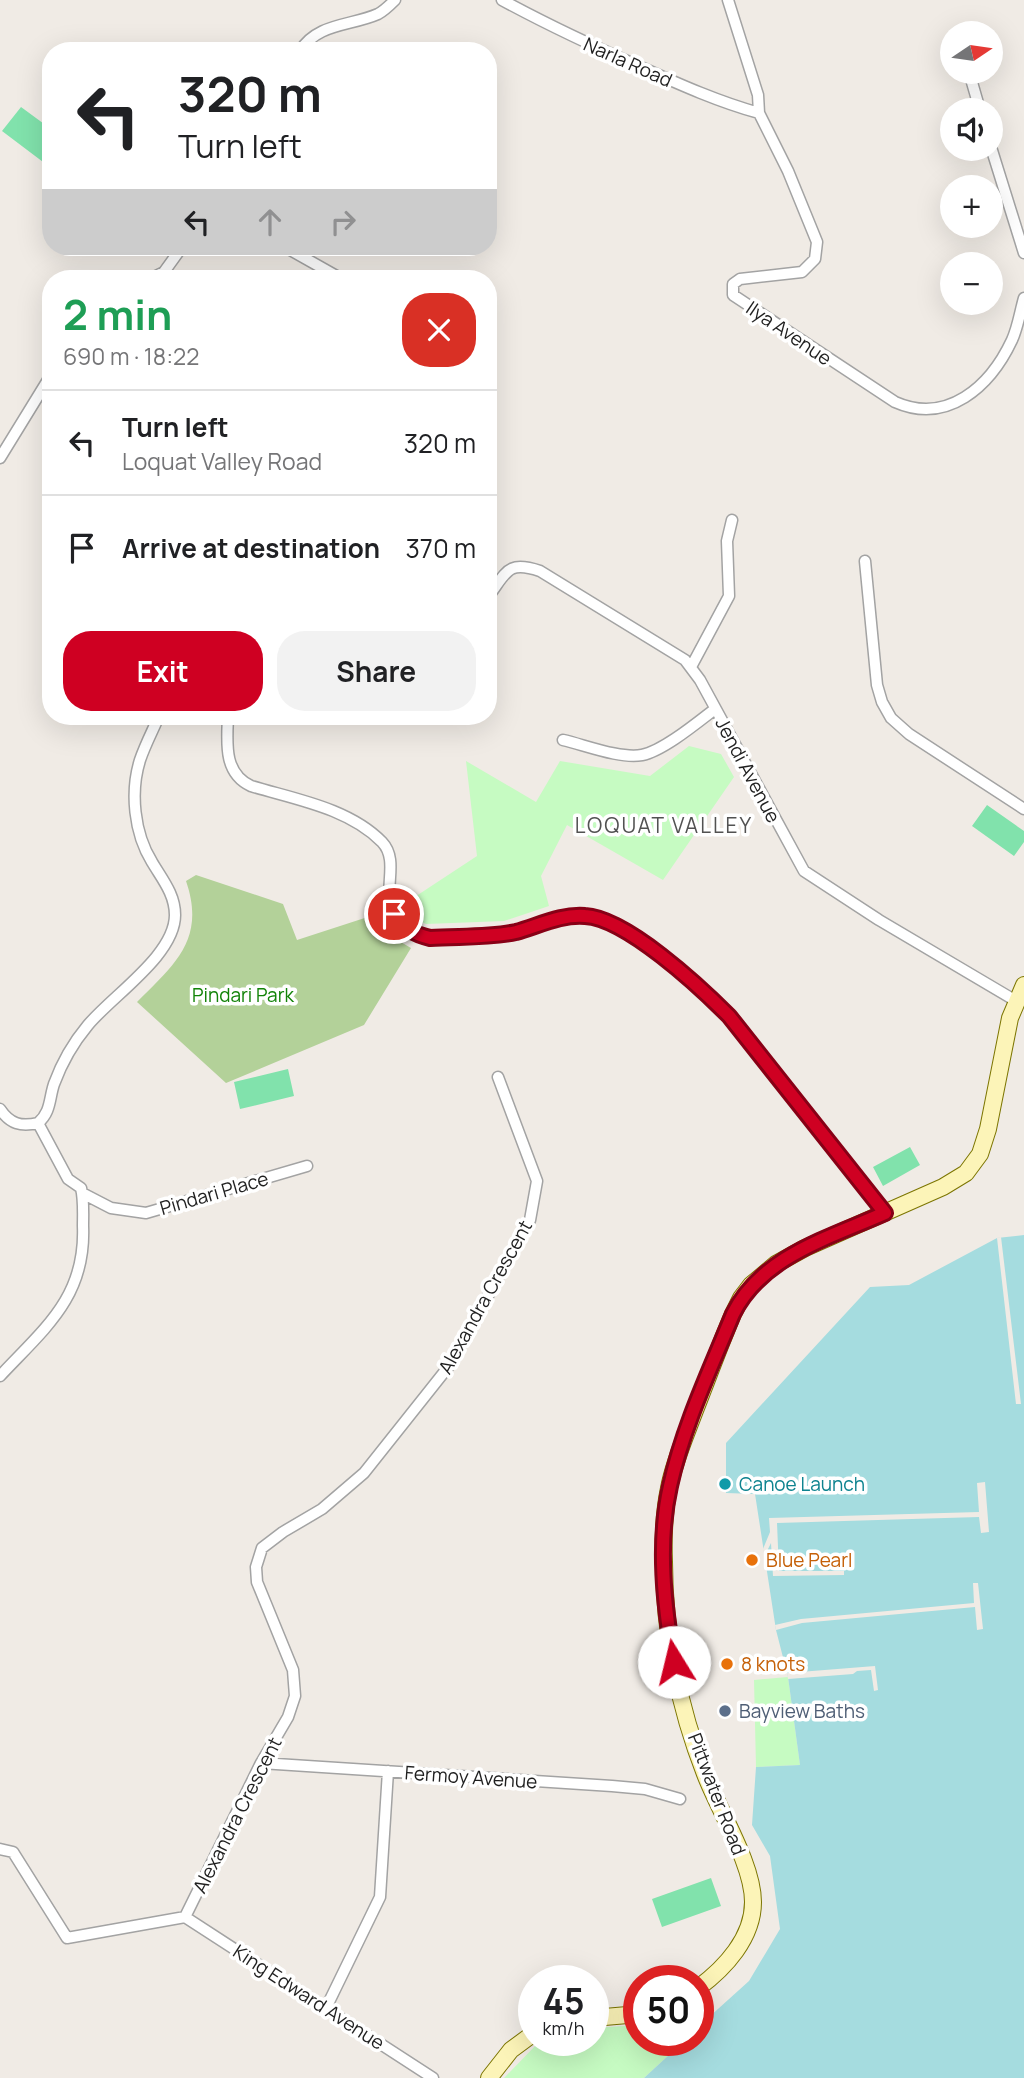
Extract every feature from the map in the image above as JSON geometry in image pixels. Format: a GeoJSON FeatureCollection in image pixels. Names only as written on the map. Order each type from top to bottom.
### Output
{"type":"FeatureCollection","features":[{"type":"Feature","properties":{"kind":"main road","name":"Pittwater Road"},"geometry":{"type":"LineString","coordinates":[[714,1974],[726,1964],[739,1945],[749,1924],[753,1900],[743,1859],[697,1754],[674,1662],[667,1617],[664,1534],[669,1487],[683,1442],[741,1298],[763,1274],[805,1248],[954,1181],[974,1165],[988,1129],[1006,1038],[1016,1001],[1024,985]]}},
{"type":"Feature","properties":{"kind":"main road"},"geometry":{"type":"LineString","coordinates":[[489,2078],[506,2054],[518,2045]]}},
{"type":"Feature","properties":{"kind":"street"},"geometry":{"type":"LineString","coordinates":[[306,42],[317,33],[380,13],[395,0]]}},
{"type":"Feature","properties":{"kind":"street","name":"Narla Road"},"geometry":{"type":"LineString","coordinates":[[502,0],[556,30],[667,79],[759,113]]}},
{"type":"Feature","properties":{"kind":"street","name":"Ilya Avenue"},"geometry":{"type":"LineString","coordinates":[[729,0],[758,95],[759,113],[815,233],[817,249],[815,259],[802,272],[740,279],[733,284],[733,295],[895,402],[927,411],[946,407],[967,396],[991,372],[1012,339],[1024,298]]}},
{"type":"Feature","properties":{"kind":"street"},"geometry":{"type":"LineString","coordinates":[[995,161],[1024,253]]}},
{"type":"Feature","properties":{"kind":"street"},"geometry":{"type":"LineString","coordinates":[[301,256],[326,270]]}},
{"type":"Feature","properties":{"kind":"street"},"geometry":{"type":"LineString","coordinates":[[0,458],[42,390]]}},
{"type":"Feature","properties":{"kind":"street"},"geometry":{"type":"LineString","coordinates":[[691,667],[729,596],[727,541],[733,520]]}},
{"type":"Feature","properties":{"kind":"street"},"geometry":{"type":"LineString","coordinates":[[865,561],[877,685],[891,718],[909,734],[1024,809]]}},
{"type":"Feature","properties":{"kind":"street","name":"Jendi Avenue"},"geometry":{"type":"LineString","coordinates":[[497,585],[509,569],[522,565],[540,570],[679,656],[691,667],[716,709],[804,871],[879,920],[1016,1001]]}},
{"type":"Feature","properties":{"kind":"street"},"geometry":{"type":"LineString","coordinates":[[563,740],[622,754],[643,755],[682,733],[716,709]]}},
{"type":"Feature","properties":{"kind":"street"},"geometry":{"type":"LineString","coordinates":[[0,1109],[17,1125],[38,1123],[49,1109],[53,1086],[69,1049],[89,1024],[161,951],[172,931],[175,915],[173,898],[142,841],[135,813],[135,784],[140,760],[155,725]]}},
{"type":"Feature","properties":{"kind":"street"},"geometry":{"type":"LineString","coordinates":[[228,725],[228,754],[234,771],[241,779],[251,786],[342,815],[383,842],[391,859],[388,891],[391,907],[398,920],[409,930],[430,938],[500,934],[584,915],[625,930],[729,1016],[885,1213]]}},
{"type":"Feature","properties":{"kind":"street","name":"Alexandra Crescent"},"geometry":{"type":"LineString","coordinates":[[185,1917],[261,1763],[288,1717],[295,1696],[293,1670],[257,1582],[256,1567],[262,1548],[282,1532],[322,1509],[364,1473],[382,1451],[449,1366],[530,1220],[537,1181],[498,1077]]}},
{"type":"Feature","properties":{"kind":"street"},"geometry":{"type":"LineString","coordinates":[[0,1376],[66,1303],[79,1274],[84,1242],[81,1188],[68,1179],[38,1123]]}},
{"type":"Feature","properties":{"kind":"street","name":"Pindari Place"},"geometry":{"type":"LineString","coordinates":[[82,1193],[111,1208],[146,1213],[307,1166]]}},
{"type":"Feature","properties":{"kind":"street","name":"Fermoy Avenue"},"geometry":{"type":"LineString","coordinates":[[261,1763],[645,1789],[680,1799]]}},
{"type":"Feature","properties":{"kind":"street"},"geometry":{"type":"LineString","coordinates":[[326,2008],[380,1897],[388,1772]]}},
{"type":"Feature","properties":{"kind":"street"},"geometry":{"type":"LineString","coordinates":[[0,1849],[13,1852],[67,1938],[185,1917]]}},
{"type":"Feature","properties":{"kind":"street","name":"King Edward Avenue"},"geometry":{"type":"LineString","coordinates":[[185,1917],[433,2078]]}},
{"type":"Feature","properties":{"kind":"green space"},"geometry":{"type":"Polygon","coordinates":[[[21,107],[42,122],[42,161],[2,131],[21,107]]]}},
{"type":"Feature","properties":{"kind":"green space"},"geometry":{"type":"Polygon","coordinates":[[[689,746],[721,754],[734,777],[663,880],[567,825],[541,876],[549,906],[504,921],[426,924],[410,916],[404,904],[477,856],[466,761],[536,802],[560,761],[650,776],[689,746]]]}},
{"type":"Feature","properties":{"kind":"green space"},"geometry":{"type":"Polygon","coordinates":[[[987,805],[1024,831],[1024,842],[1014,856],[972,826],[987,805]]]}},
{"type":"Feature","properties":{"kind":"green space","name":"Pindari Park"},"geometry":{"type":"Polygon","coordinates":[[[196,875],[283,904],[297,940],[377,914],[387,934],[411,948],[364,1025],[226,1083],[137,1002],[164,975],[183,949],[192,919],[186,881],[196,875]]]}},
{"type":"Feature","properties":{"kind":"green space"},"geometry":{"type":"Polygon","coordinates":[[[288,1069],[294,1096],[240,1109],[234,1082],[288,1069]]]}},
{"type":"Feature","properties":{"kind":"green space"},"geometry":{"type":"Polygon","coordinates":[[[910,1147],[920,1165],[883,1186],[873,1167],[910,1147]]]}},
{"type":"Feature","properties":{"kind":"green space"},"geometry":{"type":"Polygon","coordinates":[[[788,1677],[800,1765],[756,1767],[754,1680],[788,1677]]]}},
{"type":"Feature","properties":{"kind":"green space"},"geometry":{"type":"Polygon","coordinates":[[[711,1878],[721,1906],[662,1927],[652,1899],[711,1878]]]}},
{"type":"Feature","properties":{"kind":"green space"},"geometry":{"type":"Polygon","coordinates":[[[623,2026],[623,2056],[668,2056],[644,2078],[504,2078],[525,2056],[609,2056],[609,2027],[623,2026]]]}},
{"type":"Feature","properties":{"kind":"water"},"geometry":{"type":"Polygon","coordinates":[[[1024,1235],[1024,2078],[644,2078],[668,2056],[714,2056],[714,2013],[749,1981],[780,1929],[770,1856],[752,1825],[756,1767],[800,1765],[788,1677],[776,1630],[755,1494],[726,1493],[726,1443],[870,1287],[909,1285],[997,1238],[1024,1235]]]}},
{"type":"Feature","properties":{"kind":"pier"},"geometry":{"type":"Polygon","coordinates":[[[1001,1237],[1021,1404],[1016,1404],[997,1238],[1001,1237]]]}},
{"type":"Feature","properties":{"kind":"pier"},"geometry":{"type":"Polygon","coordinates":[[[985,1482],[989,1532],[981,1533],[979,1517],[777,1523],[779,1571],[844,1571],[844,1575],[773,1576],[771,1543],[764,1557],[763,1549],[770,1532],[769,1518],[979,1512],[977,1483],[985,1482]]]}},
{"type":"Feature","properties":{"kind":"pier"},"geometry":{"type":"Polygon","coordinates":[[[973,1583],[978,1583],[983,1629],[977,1630],[975,1607],[802,1623],[776,1630],[775,1625],[801,1619],[974,1603],[973,1583]]]}},
{"type":"Feature","properties":{"kind":"pier"},"geometry":{"type":"Polygon","coordinates":[[[875,1666],[878,1690],[874,1691],[871,1670],[788,1679],[787,1673],[875,1666]]]}},
{"type":"Feature","properties":{"kind":"place","name":"Canoe Launch"},"geometry":{"type":"Point","coordinates":[725,1484]}},
{"type":"Feature","properties":{"kind":"place","name":"Blue Pearl"},"geometry":{"type":"Point","coordinates":[752,1560]}},
{"type":"Feature","properties":{"kind":"place","name":"8 knots"},"geometry":{"type":"Point","coordinates":[727,1664]}},
{"type":"Feature","properties":{"kind":"place","name":"Bayview Baths"},"geometry":{"type":"Point","coordinates":[725,1711]}},
{"type":"Feature","properties":{"kind":"district","name":"LOQUAT VALLEY"},"geometry":{"type":"Point","coordinates":[664,826]}},
{"type":"Feature","properties":{"kind":"route"},"geometry":{"type":"LineString","coordinates":[[394,914],[403,926],[430,938],[515,932],[554,920],[584,915],[625,930],[671,965],[729,1016],[885,1213],[805,1248],[776,1264],[751,1286],[733,1314],[683,1442],[669,1487],[664,1534],[664,1575],[674,1662]]}}]}
